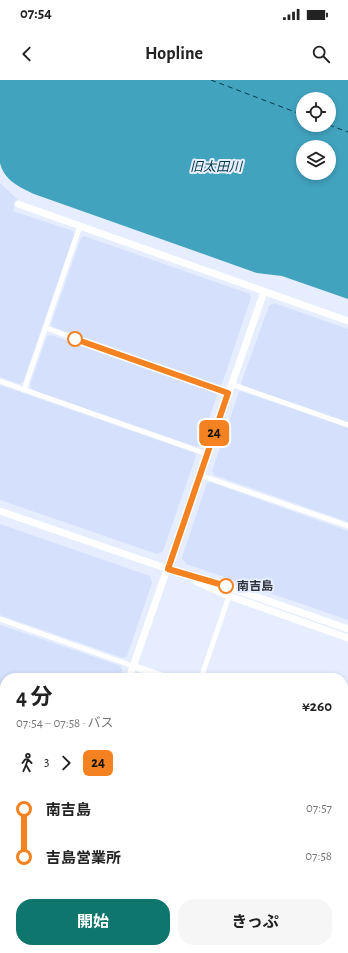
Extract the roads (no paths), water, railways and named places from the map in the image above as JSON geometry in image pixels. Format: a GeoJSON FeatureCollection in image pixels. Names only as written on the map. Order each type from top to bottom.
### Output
{"type":"FeatureCollection","features":[{"type":"Feature","properties":{"kind":"street"},"geometry":{"type":"LineString","coordinates":[[18,204],[348,321]]}},
{"type":"Feature","properties":{"kind":"street"},"geometry":{"type":"LineString","coordinates":[[24,390],[80,226]]}},
{"type":"Feature","properties":{"kind":"street"},"geometry":{"type":"LineString","coordinates":[[131,673],[264,292]]}},
{"type":"Feature","properties":{"kind":"street"},"geometry":{"type":"LineString","coordinates":[[46,328],[228,393]]}},
{"type":"Feature","properties":{"kind":"street"},"geometry":{"type":"LineString","coordinates":[[0,381],[207,454]]}},
{"type":"Feature","properties":{"kind":"street"},"geometry":{"type":"LineString","coordinates":[[231,384],[348,425]]}},
{"type":"Feature","properties":{"kind":"street"},"geometry":{"type":"LineString","coordinates":[[200,475],[348,526]]}},
{"type":"Feature","properties":{"kind":"street"},"geometry":{"type":"LineString","coordinates":[[0,511],[168,569],[231,588],[348,629]]}},
{"type":"Feature","properties":{"kind":"street"},"geometry":{"type":"LineString","coordinates":[[168,569],[229,596],[348,638]]}},
{"type":"Feature","properties":{"kind":"street"},"geometry":{"type":"LineString","coordinates":[[203,673],[229,596]]}},
{"type":"Feature","properties":{"kind":"street"},"geometry":{"type":"LineString","coordinates":[[0,619],[153,673]]}},
{"type":"Feature","properties":{"kind":"water","name":"旧太田川"},"geometry":{"type":"Polygon","coordinates":[[[0,80],[348,80],[348,299],[282,276],[257,273],[34,194],[18,186],[5,174],[0,163],[0,80]]]}},
{"type":"Feature","properties":{"kind":"place","name":"南吉島"},"geometry":{"type":"Point","coordinates":[226,586]}}]}
